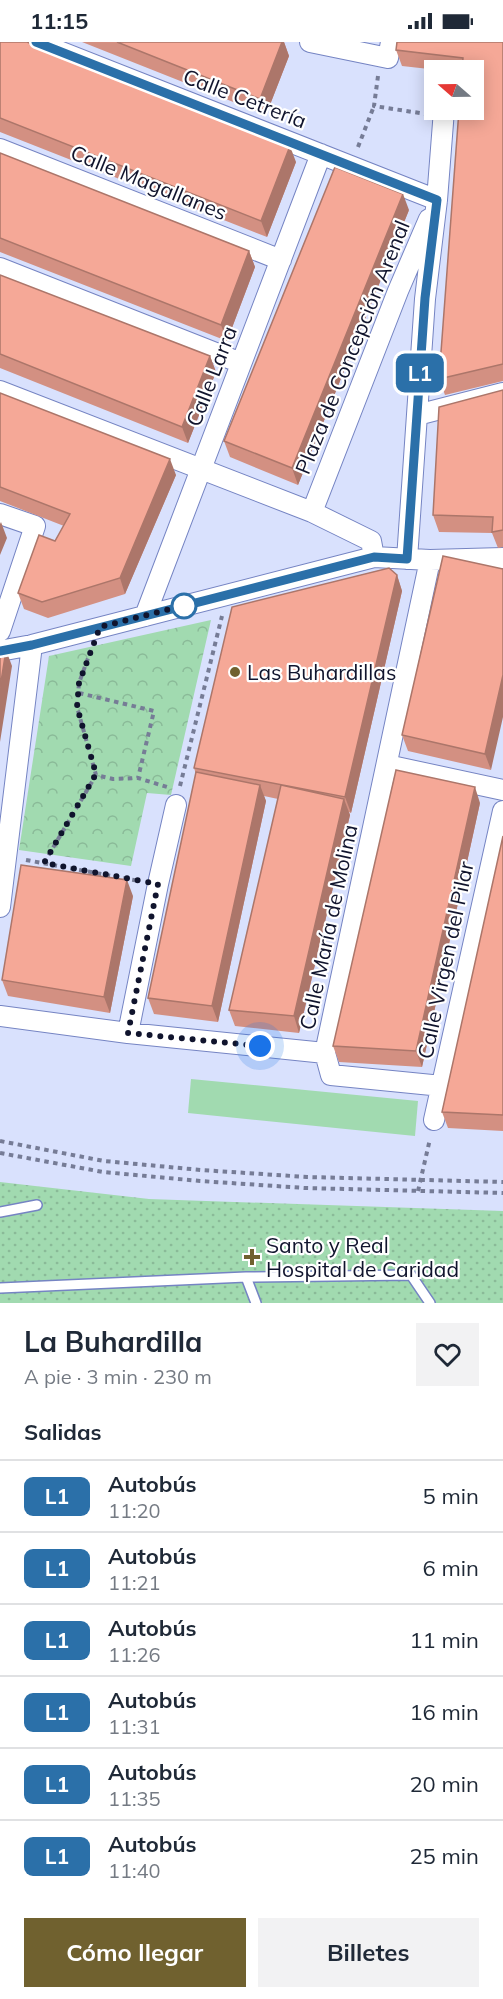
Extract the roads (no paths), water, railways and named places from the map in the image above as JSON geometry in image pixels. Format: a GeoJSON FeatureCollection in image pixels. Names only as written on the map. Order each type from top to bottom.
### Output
{"type":"FeatureCollection","features":[{"type":"Feature","properties":{"kind":"street","name":"Calle Cetrería"},"geometry":{"type":"LineString","coordinates":[[36,42],[437,200]]}},
{"type":"Feature","properties":{"kind":"street"},"geometry":{"type":"LineString","coordinates":[[310,42],[390,50]]}},
{"type":"Feature","properties":{"kind":"street","name":"Plaza de Concepción Arenal"},"geometry":{"type":"LineString","coordinates":[[407,559],[425,298],[437,200],[443,120]]}},
{"type":"Feature","properties":{"kind":"street","name":"Calle Magallanes"},"geometry":{"type":"LineString","coordinates":[[0,149],[281,260]]}},
{"type":"Feature","properties":{"kind":"street","name":"Calle Larra"},"geometry":{"type":"LineString","coordinates":[[144,616],[321,154]]}},
{"type":"Feature","properties":{"kind":"street","name":"Plaza de Concepción Arenal"},"geometry":{"type":"LineString","coordinates":[[312,512],[398,291],[437,200]]}},
{"type":"Feature","properties":{"kind":"street"},"geometry":{"type":"LineString","coordinates":[[0,268],[242,363]]}},
{"type":"Feature","properties":{"kind":"street"},"geometry":{"type":"LineString","coordinates":[[0,391],[312,512],[370,541],[374,557]]}},
{"type":"Feature","properties":{"kind":"street"},"geometry":{"type":"LineString","coordinates":[[417,415],[503,393]]}},
{"type":"Feature","properties":{"kind":"street"},"geometry":{"type":"LineString","coordinates":[[0,514],[35,526],[0,631]]}},
{"type":"Feature","properties":{"kind":"street"},"geometry":{"type":"LineString","coordinates":[[0,651],[32,645],[374,557],[430,560],[503,558]]}},
{"type":"Feature","properties":{"kind":"street","name":"Calle María de Molina"},"geometry":{"type":"LineString","coordinates":[[0,1016],[128,1033],[325,1053],[430,560]]}},
{"type":"Feature","properties":{"kind":"street"},"geometry":{"type":"LineString","coordinates":[[0,907],[32,645]]}},
{"type":"Feature","properties":{"kind":"street"},"geometry":{"type":"LineString","coordinates":[[387,765],[503,790]]}},
{"type":"Feature","properties":{"kind":"street"},"geometry":{"type":"LineString","coordinates":[[128,1033],[174,794]]}},
{"type":"Feature","properties":{"kind":"street","name":"Calle Virgen del Pilar"},"geometry":{"type":"LineString","coordinates":[[434,1120],[503,811]]}},
{"type":"Feature","properties":{"kind":"street"},"geometry":{"type":"LineString","coordinates":[[325,1053],[331,1076],[442,1086]]}},
{"type":"Feature","properties":{"kind":"lane"},"geometry":{"type":"LineString","coordinates":[[0,1212],[37,1205]]}},
{"type":"Feature","properties":{"kind":"lane"},"geometry":{"type":"LineString","coordinates":[[0,1288],[246,1277],[411,1275],[430,1303]]}},
{"type":"Feature","properties":{"kind":"lane"},"geometry":{"type":"LineString","coordinates":[[246,1277],[256,1303]]}},
{"type":"Feature","properties":{"kind":"place","name":"Las Buhardillas"},"geometry":{"type":"Point","coordinates":[235,672]}},
{"type":"Feature","properties":{"kind":"place","name":"Santo y Real Hospital de Caridad"},"geometry":{"type":"Point","coordinates":[252,1257]}}]}
